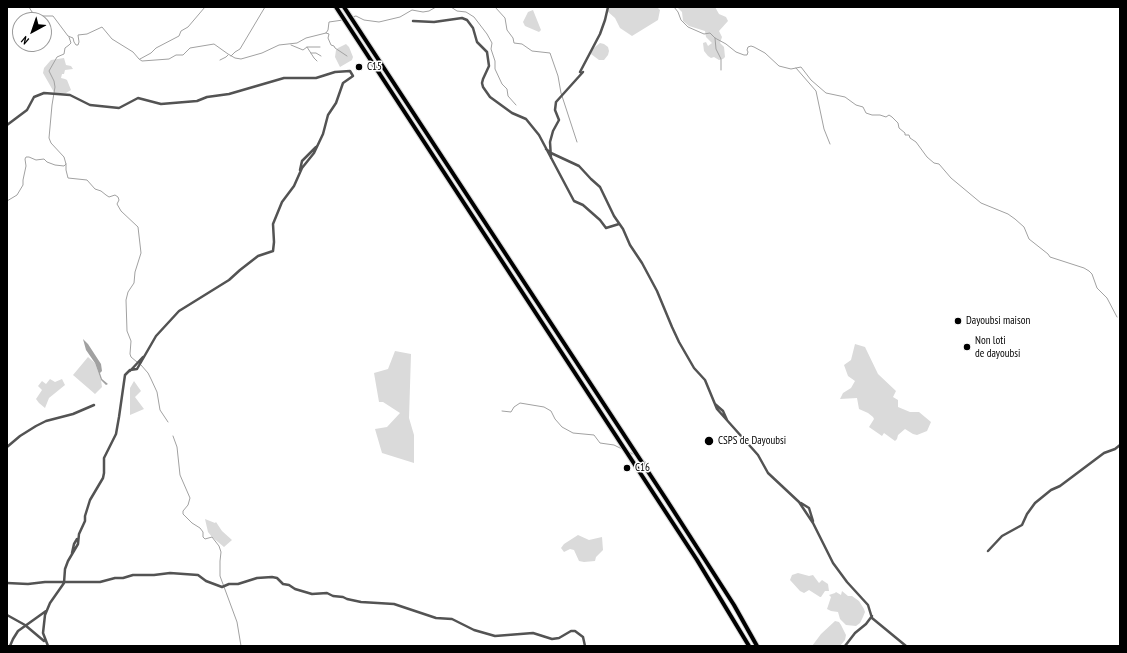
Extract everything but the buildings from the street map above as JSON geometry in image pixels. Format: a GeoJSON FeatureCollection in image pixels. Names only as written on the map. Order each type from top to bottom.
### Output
{"type":"FeatureCollection","features":[{"type":"Feature","properties":{"kind":"highway"},"geometry":{"type":"LineString","coordinates":[[336,7],[693,553],[720,595],[749,646]]}},
{"type":"Feature","properties":{"kind":"highway"},"geometry":{"type":"LineString","coordinates":[[344,7],[666,498],[734,605],[757,646]]}},
{"type":"Feature","properties":{"kind":"street"},"geometry":{"type":"LineString","coordinates":[[551,159],[550,142],[553,131],[559,120],[555,110],[556,102],[581,72],[600,34],[608,7]]}},
{"type":"Feature","properties":{"kind":"street"},"geometry":{"type":"LineString","coordinates":[[413,21],[434,22],[461,18],[467,20],[473,28],[477,42],[487,52],[489,66],[483,79],[483,87],[493,99],[505,106],[512,113],[526,119],[539,135],[574,201],[583,205],[600,220],[606,228],[619,224]]}},
{"type":"Feature","properties":{"kind":"street"},"geometry":{"type":"LineString","coordinates":[[7,125],[27,110],[34,97],[44,93],[70,95],[94,106],[118,108],[138,98],[157,104],[197,101],[207,97],[229,94],[284,78],[316,78],[333,72],[350,71],[353,76],[343,83],[336,103],[328,115],[324,134],[317,145],[302,161],[294,186],[283,200],[274,220],[273,251],[258,256],[229,280],[179,311],[156,336],[137,369],[130,371],[125,375],[120,417],[116,434],[104,458],[103,478],[90,500],[78,544],[68,561],[64,582],[46,610],[43,634],[48,646]]}},
{"type":"Feature","properties":{"kind":"street"},"geometry":{"type":"LineString","coordinates":[[546,149],[551,153],[579,166],[600,187],[630,245],[642,263],[657,291],[679,342],[694,368],[705,380],[714,404],[723,411],[728,423],[758,455],[768,472],[799,502],[809,508],[813,523],[833,563],[847,582],[868,605],[872,612],[872,616],[906,646]]}},
{"type":"Feature","properties":{"kind":"street"},"geometry":{"type":"LineString","coordinates":[[7,447],[20,436],[41,423],[73,414],[94,405]]}},
{"type":"Feature","properties":{"kind":"street"},"geometry":{"type":"LineString","coordinates":[[988,551],[1002,536],[1022,525],[1032,506],[1050,490],[1060,486],[1104,453],[1120,445]]}},
{"type":"Feature","properties":{"kind":"street"},"geometry":{"type":"LineString","coordinates":[[7,583],[28,584],[45,582],[100,582],[115,578],[123,578],[133,574],[146,576],[179,573],[198,575],[222,587],[257,578],[272,577],[277,578],[283,584],[312,594],[327,593],[333,596],[361,602],[394,604],[436,618],[452,619],[474,630],[495,636],[534,633],[552,639],[559,638],[571,631],[575,631],[583,637],[585,646]]}},
{"type":"Feature","properties":{"kind":"street"},"geometry":{"type":"LineString","coordinates":[[10,646],[18,631],[46,610]]}},
{"type":"Feature","properties":{"kind":"street"},"geometry":{"type":"LineString","coordinates":[[7,615],[25,625],[46,642]]}},
{"type":"Feature","properties":{"kind":"street"},"geometry":{"type":"LineString","coordinates":[[844,646],[872,616]]}},
{"type":"Feature","properties":{"kind":"shaded area"},"geometry":{"type":"Polygon","coordinates":[[[608,7],[657,7],[660,10],[658,20],[632,36],[620,28],[615,18],[607,11],[608,7]]]}},
{"type":"Feature","properties":{"kind":"shaded area"},"geometry":{"type":"Polygon","coordinates":[[[677,7],[715,7],[719,14],[726,17],[728,21],[719,31],[722,37],[720,43],[724,47],[725,57],[723,59],[719,60],[708,56],[704,51],[703,43],[706,42],[708,46],[712,43],[706,37],[705,31],[689,26],[683,21],[682,12],[677,7]]]}},
{"type":"Feature","properties":{"kind":"shaded area"},"geometry":{"type":"Polygon","coordinates":[[[533,10],[541,30],[539,32],[525,26],[523,22],[528,12],[533,10]]]}},
{"type":"Feature","properties":{"kind":"shaded area"},"geometry":{"type":"Polygon","coordinates":[[[600,43],[608,47],[609,51],[604,60],[599,60],[591,54],[590,51],[600,43]]]}},
{"type":"Feature","properties":{"kind":"shaded area"},"geometry":{"type":"Polygon","coordinates":[[[346,44],[349,47],[353,57],[352,60],[340,67],[335,57],[336,50],[346,44]]]}},
{"type":"Feature","properties":{"kind":"shaded area"},"geometry":{"type":"Polygon","coordinates":[[[64,58],[66,65],[71,66],[73,69],[65,70],[61,78],[67,80],[71,90],[66,93],[55,94],[43,73],[44,68],[51,60],[64,58]]]}},
{"type":"Feature","properties":{"kind":"shaded area"},"geometry":{"type":"Polygon","coordinates":[[[83,339],[101,364],[102,371],[100,373],[102,379],[108,384],[106,385],[101,380],[95,363],[86,350],[83,339]]]}},
{"type":"Feature","properties":{"kind":"shaded area"},"geometry":{"type":"Polygon","coordinates":[[[855,344],[865,347],[878,374],[896,391],[893,397],[898,400],[898,407],[910,412],[919,412],[931,422],[927,431],[917,435],[905,429],[898,435],[895,441],[884,433],[882,436],[869,427],[874,419],[868,413],[859,409],[857,398],[840,399],[843,393],[851,388],[855,381],[848,376],[844,365],[851,360],[855,344]]]}},
{"type":"Feature","properties":{"kind":"shaded area"},"geometry":{"type":"Polygon","coordinates":[[[395,351],[411,354],[409,418],[414,435],[414,463],[382,453],[375,429],[387,427],[400,413],[383,402],[379,402],[374,373],[388,369],[395,351]]]}},
{"type":"Feature","properties":{"kind":"shaded area"},"geometry":{"type":"Polygon","coordinates":[[[88,357],[95,363],[101,380],[102,387],[95,394],[73,375],[88,357]]]}},
{"type":"Feature","properties":{"kind":"shaded area"},"geometry":{"type":"Polygon","coordinates":[[[50,379],[55,382],[62,379],[65,385],[49,398],[45,408],[36,399],[42,390],[38,386],[42,381],[46,384],[50,379]]]}},
{"type":"Feature","properties":{"kind":"shaded area"},"geometry":{"type":"Polygon","coordinates":[[[134,381],[141,391],[135,397],[144,409],[130,415],[130,388],[134,381]]]}},
{"type":"Feature","properties":{"kind":"shaded area"},"geometry":{"type":"Polygon","coordinates":[[[205,519],[215,523],[216,522],[222,531],[232,540],[224,547],[208,532],[205,519]]]}},
{"type":"Feature","properties":{"kind":"shaded area"},"geometry":{"type":"Polygon","coordinates":[[[578,535],[589,540],[602,537],[603,550],[596,557],[595,561],[579,561],[574,550],[570,549],[564,552],[561,548],[564,544],[578,535]]]}},
{"type":"Feature","properties":{"kind":"shaded area"},"geometry":{"type":"Polygon","coordinates":[[[798,573],[809,576],[813,575],[819,583],[822,580],[828,584],[829,591],[825,591],[820,597],[809,590],[804,593],[800,591],[790,580],[792,575],[798,573]]]}},
{"type":"Feature","properties":{"kind":"shaded area"},"geometry":{"type":"Polygon","coordinates":[[[842,591],[848,596],[852,596],[859,601],[864,609],[865,612],[863,617],[860,623],[856,626],[846,625],[840,619],[838,612],[827,609],[831,597],[829,595],[836,592],[841,595],[842,591]]]}},
{"type":"Feature","properties":{"kind":"shaded area"},"geometry":{"type":"Polygon","coordinates":[[[835,621],[839,622],[846,635],[845,640],[840,646],[812,646],[821,634],[835,621]]]}},
{"type":"Feature","properties":{"kind":"waterway"},"geometry":{"type":"LineString","coordinates":[[29,7],[32,12],[39,16],[53,16],[68,36],[73,38],[76,45],[78,45],[79,42],[78,35],[87,34],[102,27],[112,39],[133,52],[142,61],[169,59],[176,55],[183,55],[190,48],[214,44],[235,58],[241,59],[262,53],[279,45],[297,43],[306,38],[326,33],[329,22],[343,20]]}},
{"type":"Feature","properties":{"kind":"waterway"},"geometry":{"type":"LineString","coordinates":[[140,59],[151,53],[156,48],[179,36],[181,31],[188,27],[205,7]]}},
{"type":"Feature","properties":{"kind":"waterway"},"geometry":{"type":"LineString","coordinates":[[231,56],[240,49],[265,7]]}},
{"type":"Feature","properties":{"kind":"waterway"},"geometry":{"type":"LineString","coordinates":[[352,17],[356,16],[364,20],[379,22],[400,17],[412,10],[423,12],[429,11],[436,7]]}},
{"type":"Feature","properties":{"kind":"waterway"},"geometry":{"type":"LineString","coordinates":[[451,7],[457,11],[466,12],[474,17],[487,34],[492,43],[491,49],[495,61],[495,69],[502,84],[507,89],[508,96],[516,105]]}},
{"type":"Feature","properties":{"kind":"waterway"},"geometry":{"type":"LineString","coordinates":[[495,7],[505,18],[507,30],[513,38],[514,43],[522,44],[532,51],[550,53],[577,142]]}},
{"type":"Feature","properties":{"kind":"waterway"},"geometry":{"type":"LineString","coordinates":[[674,7],[681,20],[688,27],[704,34],[710,33],[736,52],[747,55],[748,47],[754,47],[765,53],[779,66],[791,69],[801,67],[811,80],[826,93],[845,97],[856,105],[863,107],[866,113],[886,117],[889,115],[892,117],[898,123],[899,128],[905,133],[905,135],[909,135],[927,157],[934,163],[939,164],[951,178],[981,203],[1008,214],[1015,219],[1024,227],[1029,239],[1050,257],[1089,271],[1092,274],[1097,288],[1107,298],[1117,317]]}},
{"type":"Feature","properties":{"kind":"waterway"},"geometry":{"type":"LineString","coordinates":[[326,33],[329,34],[328,38],[331,45],[347,56]]}},
{"type":"Feature","properties":{"kind":"waterway"},"geometry":{"type":"LineString","coordinates":[[7,206],[7,201],[17,195],[23,185],[26,157],[36,160],[44,159],[55,165],[64,166],[66,164],[64,157],[51,143],[49,138],[55,87],[49,71],[57,57],[64,54],[65,48],[71,43],[69,37]]}},
{"type":"Feature","properties":{"kind":"waterway"},"geometry":{"type":"LineString","coordinates":[[715,38],[716,49],[721,59],[721,70]]}},
{"type":"Feature","properties":{"kind":"waterway"},"geometry":{"type":"LineString","coordinates":[[291,45],[303,50],[307,47],[317,61]]}},
{"type":"Feature","properties":{"kind":"waterway"},"geometry":{"type":"LineString","coordinates":[[307,47],[320,47]]}},
{"type":"Feature","properties":{"kind":"waterway"},"geometry":{"type":"LineString","coordinates":[[311,53],[316,53],[321,56]]}},
{"type":"Feature","properties":{"kind":"waterway"},"geometry":{"type":"LineString","coordinates":[[220,60],[228,55]]}},
{"type":"Feature","properties":{"kind":"waterway"},"geometry":{"type":"LineString","coordinates":[[796,68],[816,91],[824,129],[830,144]]}},
{"type":"Feature","properties":{"kind":"waterway"},"geometry":{"type":"LineString","coordinates":[[66,164],[68,178],[87,180],[95,189],[101,191],[109,197],[115,195],[118,197],[119,200],[117,204],[121,211],[138,227],[141,253],[135,272],[134,283],[128,292],[126,300],[127,331],[131,341],[130,354],[131,357],[137,362]]}},
{"type":"Feature","properties":{"kind":"waterway"},"geometry":{"type":"LineString","coordinates":[[141,365],[151,379],[157,392],[160,410],[168,422]]}},
{"type":"Feature","properties":{"kind":"waterway"},"geometry":{"type":"LineString","coordinates":[[502,411],[511,412],[514,407],[520,403],[544,407],[551,411],[555,419],[562,427],[573,433],[594,435],[600,443],[614,445],[622,449]]}},
{"type":"Feature","properties":{"kind":"waterway"},"geometry":{"type":"LineString","coordinates":[[173,436],[177,447],[180,475],[190,498],[188,505],[183,511],[183,514],[192,523],[200,528],[205,539],[212,537],[219,546],[221,552],[220,576],[237,622],[241,646]]}},
{"type":"Feature","properties":{"kind":"waterway"},"geometry":{"type":"LineString","coordinates":[[629,452],[635,455]]}},
{"type":"Feature","properties":{"kind":"waterway"},"geometry":{"type":"LineString","coordinates":[[644,461],[648,464]]}},
{"type":"Feature","properties":{"kind":"place","name":"C15"},"geometry":{"type":"Point","coordinates":[359,67]}},
{"type":"Feature","properties":{"kind":"place","name":"Dayoubsi maison"},"geometry":{"type":"Point","coordinates":[958,321]}},
{"type":"Feature","properties":{"kind":"place","name":"Non loti de dayoubsi"},"geometry":{"type":"Point","coordinates":[967,347]}},
{"type":"Feature","properties":{"kind":"place","name":"CSPS de Dayoubsi"},"geometry":{"type":"Point","coordinates":[709,441]}},
{"type":"Feature","properties":{"kind":"place","name":"C16"},"geometry":{"type":"Point","coordinates":[627,468]}}]}
